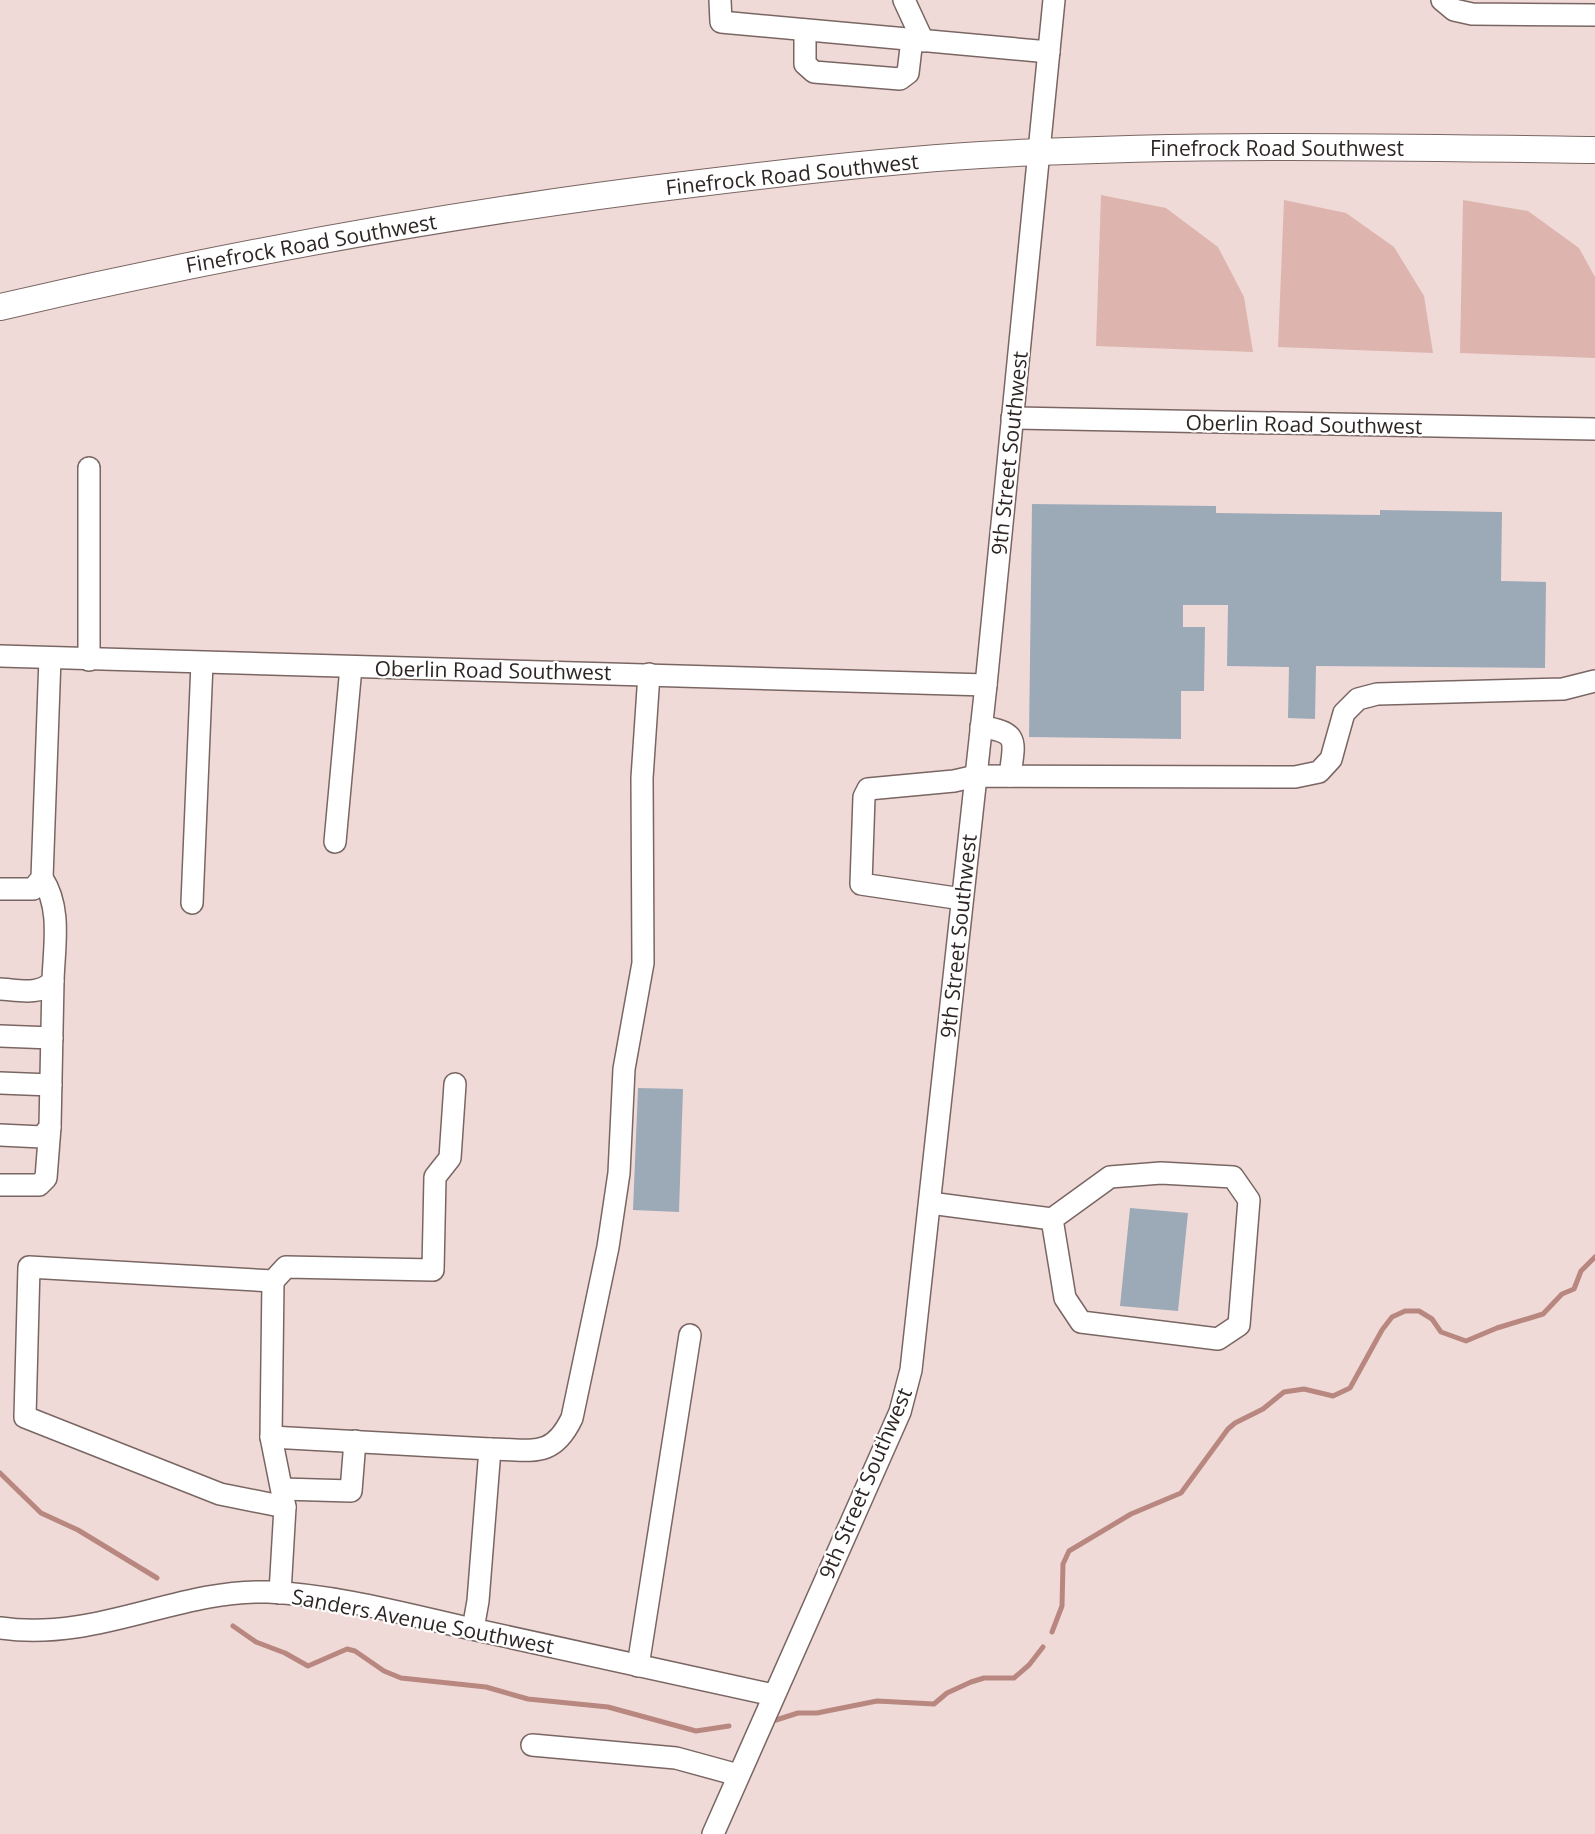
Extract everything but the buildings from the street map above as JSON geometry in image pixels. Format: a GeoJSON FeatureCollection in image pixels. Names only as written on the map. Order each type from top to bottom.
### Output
{"type":"FeatureCollection","features":[{"type":"Feature","properties":{"kind":"main road","name":"Finefrock Road Southwest"},"geometry":{"type":"LineString","coordinates":[[0,307],[241,254],[507,208],[750,177],[937,158],[1271,147],[1595,150]]}},
{"type":"Feature","properties":{"kind":"street"},"geometry":{"type":"LineString","coordinates":[[720,0],[721,22],[1049,52]]}},
{"type":"Feature","properties":{"kind":"street"},"geometry":{"type":"LineString","coordinates":[[805,30],[805,64],[813,72],[900,79],[908,73],[917,40],[903,0]]}},
{"type":"Feature","properties":{"kind":"street","name":"9th Street Southwest"},"geometry":{"type":"LineString","coordinates":[[713,1834],[907,1391],[930,1203],[986,685],[1054,0]]}},
{"type":"Feature","properties":{"kind":"street"},"geometry":{"type":"LineString","coordinates":[[1442,0],[1454,10],[1472,14],[1595,15]]}},
{"type":"Feature","properties":{"kind":"street","name":"Oberlin Road Southwest"},"geometry":{"type":"LineString","coordinates":[[1012,418],[1595,429]]}},
{"type":"Feature","properties":{"kind":"street"},"geometry":{"type":"LineString","coordinates":[[89,468],[89,660]]}},
{"type":"Feature","properties":{"kind":"street","name":"Oberlin Road Southwest"},"geometry":{"type":"LineString","coordinates":[[0,656],[986,685]]}},
{"type":"Feature","properties":{"kind":"street"},"geometry":{"type":"LineString","coordinates":[[0,1185],[39,1185],[46,1178],[50,1127],[55,905],[42,878],[50,658]]}},
{"type":"Feature","properties":{"kind":"street"},"geometry":{"type":"LineString","coordinates":[[192,903],[202,663]]}},
{"type":"Feature","properties":{"kind":"street"},"geometry":{"type":"LineString","coordinates":[[335,842],[351,667]]}},
{"type":"Feature","properties":{"kind":"street"},"geometry":{"type":"LineString","coordinates":[[272,1437],[490,1449],[544,1449],[562,1438],[572,1418],[608,1247],[619,1173],[624,1069],[643,963],[642,778],[649,674]]}},
{"type":"Feature","properties":{"kind":"street"},"geometry":{"type":"LineString","coordinates":[[962,899],[861,884],[864,797],[868,789],[954,781],[976,776],[1295,777],[1319,772],[1331,759],[1344,713],[1358,699],[1377,694],[1563,689],[1595,681]]}},
{"type":"Feature","properties":{"kind":"street"},"geometry":{"type":"LineString","coordinates":[[981,727],[1003,729],[1011,735],[1013,743],[1010,777]]}},
{"type":"Feature","properties":{"kind":"street"},"geometry":{"type":"LineString","coordinates":[[0,889],[33,889],[42,878]]}},
{"type":"Feature","properties":{"kind":"street"},"geometry":{"type":"LineString","coordinates":[[0,989],[38,991],[46,988],[53,981]]}},
{"type":"Feature","properties":{"kind":"street"},"geometry":{"type":"LineString","coordinates":[[0,1036],[52,1038]]}},
{"type":"Feature","properties":{"kind":"street"},"geometry":{"type":"LineString","coordinates":[[0,1083],[51,1086]]}},
{"type":"Feature","properties":{"kind":"street"},"geometry":{"type":"LineString","coordinates":[[280,1593],[283,1498],[272,1437],[273,1281],[286,1267],[433,1270],[435,1177],[450,1158],[455,1084]]}},
{"type":"Feature","properties":{"kind":"street"},"geometry":{"type":"LineString","coordinates":[[0,1135],[42,1137],[50,1127]]}},
{"type":"Feature","properties":{"kind":"street"},"geometry":{"type":"LineString","coordinates":[[930,1203],[1052,1219],[1110,1177],[1161,1173],[1233,1177],[1249,1200],[1239,1325],[1218,1339],[1081,1322],[1065,1298],[1052,1219]]}},
{"type":"Feature","properties":{"kind":"street"},"geometry":{"type":"LineString","coordinates":[[273,1281],[29,1267],[25,1417],[220,1494],[283,1498],[351,1491],[355,1441]]}},
{"type":"Feature","properties":{"kind":"street"},"geometry":{"type":"LineString","coordinates":[[639,1666],[690,1335]]}},
{"type":"Feature","properties":{"kind":"street"},"geometry":{"type":"LineString","coordinates":[[473,1629],[478,1601],[490,1449]]}},
{"type":"Feature","properties":{"kind":"street","name":"Sanders Avenue Southwest"},"geometry":{"type":"LineString","coordinates":[[0,1628],[70,1629],[130,1618],[214,1596],[280,1593],[388,1610],[773,1695]]}},
{"type":"Feature","properties":{"kind":"street"},"geometry":{"type":"LineString","coordinates":[[532,1745],[676,1758],[738,1775]]}},
{"type":"Feature","properties":{"kind":"shaded area"},"geometry":{"type":"Polygon","coordinates":[[[1101,195],[1166,208],[1218,247],[1244,297],[1253,352],[1096,346],[1101,195]]]}},
{"type":"Feature","properties":{"kind":"shaded area"},"geometry":{"type":"Polygon","coordinates":[[[1284,200],[1346,213],[1394,247],[1424,296],[1433,353],[1278,347],[1284,200]]]}},
{"type":"Feature","properties":{"kind":"shaded area"},"geometry":{"type":"Polygon","coordinates":[[[1463,200],[1528,211],[1579,248],[1595,277],[1595,358],[1460,353],[1463,200]]]}},
{"type":"Feature","properties":{"kind":"waterway"},"geometry":{"type":"LineString","coordinates":[[1052,1632],[1062,1606],[1063,1564],[1069,1551],[1131,1514],[1181,1493],[1228,1429],[1235,1423],[1263,1409],[1284,1392],[1304,1389],[1333,1396],[1350,1388],[1382,1330],[1392,1317],[1405,1311],[1419,1311],[1432,1319],[1441,1332],[1466,1341],[1497,1328],[1543,1314],[1562,1294],[1574,1289],[1581,1271],[1595,1257]]}},
{"type":"Feature","properties":{"kind":"waterway"},"geometry":{"type":"LineString","coordinates":[[0,1473],[41,1513],[78,1530],[157,1578]]}},
{"type":"Feature","properties":{"kind":"waterway"},"geometry":{"type":"LineString","coordinates":[[233,1626],[256,1642],[285,1653],[308,1666],[347,1649],[355,1651],[384,1671],[401,1678],[486,1687],[528,1699],[608,1707],[696,1731],[729,1726]]}},
{"type":"Feature","properties":{"kind":"waterway"},"geometry":{"type":"LineString","coordinates":[[776,1720],[798,1713],[817,1713],[877,1701],[934,1704],[947,1693],[971,1682],[984,1678],[1014,1678],[1029,1665],[1043,1647]]}}]}
